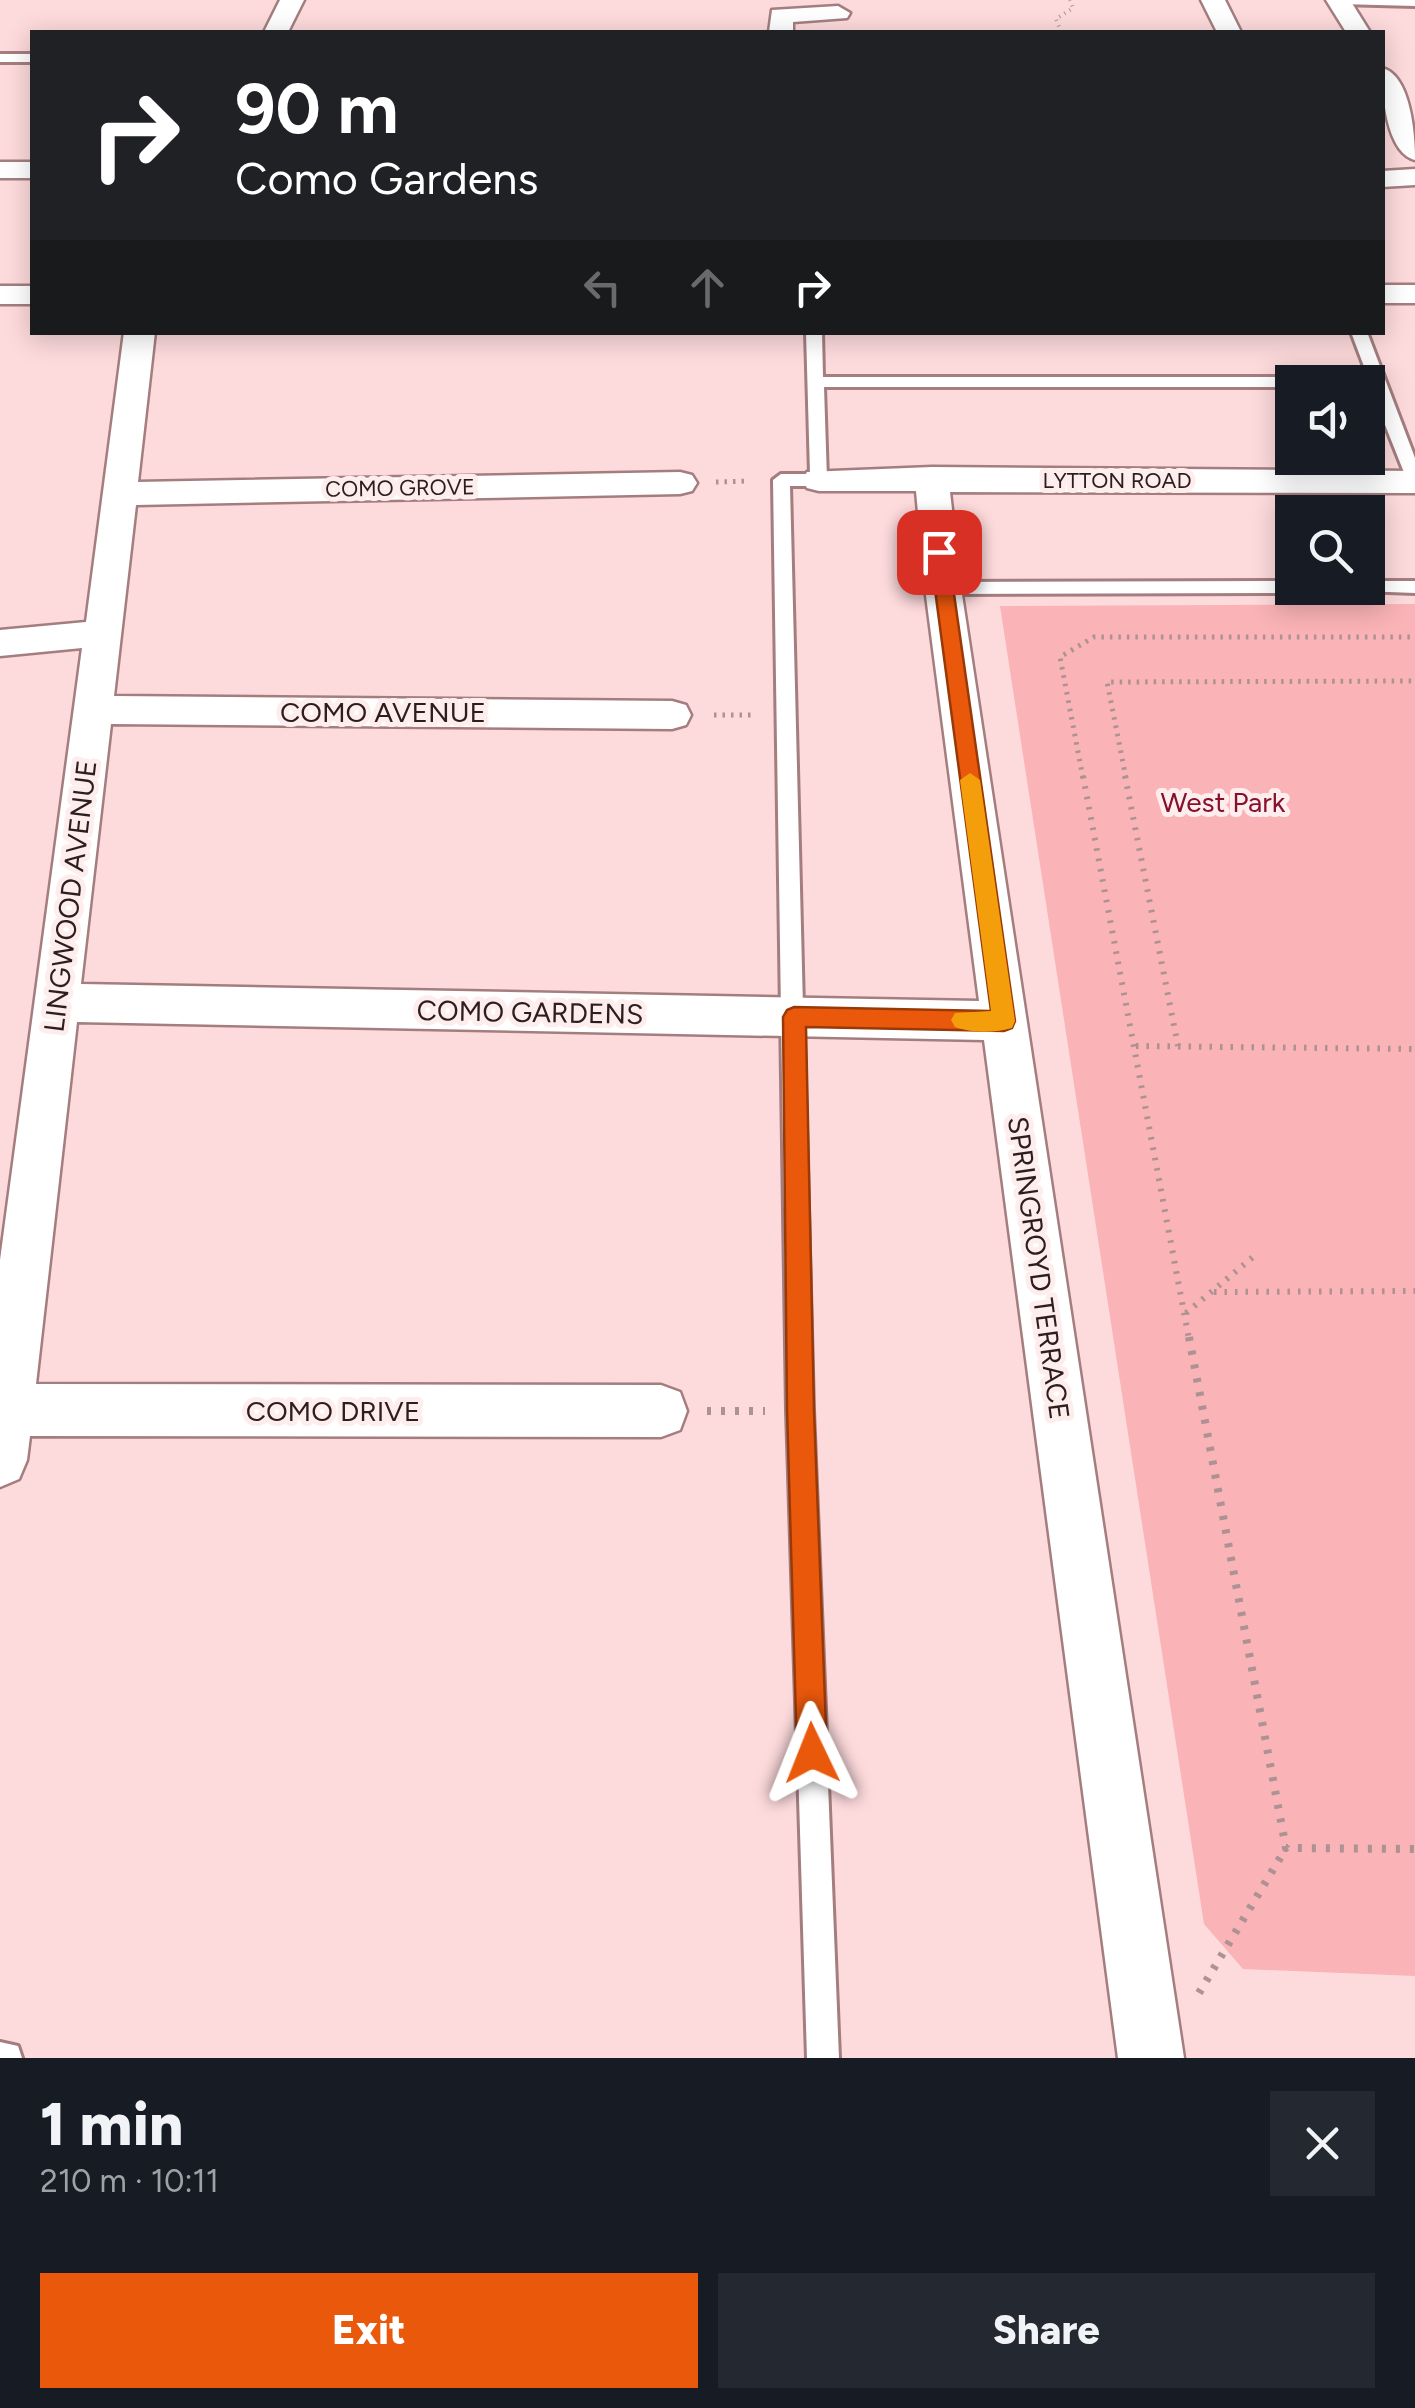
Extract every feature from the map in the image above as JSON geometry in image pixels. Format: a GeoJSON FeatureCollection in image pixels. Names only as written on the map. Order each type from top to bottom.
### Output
{"type":"FeatureCollection","features":[{"type":"Feature","properties":{"kind":"street"},"geometry":{"type":"LineString","coordinates":[[277,30],[292,0]]}},
{"type":"Feature","properties":{"kind":"street"},"geometry":{"type":"LineString","coordinates":[[1213,0],[1228,30]]}},
{"type":"Feature","properties":{"kind":"street"},"geometry":{"type":"LineString","coordinates":[[1339,0],[1357,30]]}},
{"type":"Feature","properties":{"kind":"street"},"geometry":{"type":"LineString","coordinates":[[781,30],[781,14],[838,14]]}},
{"type":"Feature","properties":{"kind":"street"},"geometry":{"type":"LineString","coordinates":[[1388,70],[1407,162]]}},
{"type":"Feature","properties":{"kind":"street"},"geometry":{"type":"LineString","coordinates":[[0,170],[30,170]]}},
{"type":"Feature","properties":{"kind":"street"},"geometry":{"type":"LineString","coordinates":[[0,295],[30,294]]}},
{"type":"Feature","properties":{"kind":"street"},"geometry":{"type":"LineString","coordinates":[[1385,294],[1415,294]]}},
{"type":"Feature","properties":{"kind":"street","name":"LINGWOOD AVENUE"},"geometry":{"type":"LineString","coordinates":[[3,1435],[140,335]]}},
{"type":"Feature","properties":{"kind":"street","name":"SPRINGROYD TERRACE"},"geometry":{"type":"LineString","coordinates":[[932,478],[942,588],[1151,2058]]}},
{"type":"Feature","properties":{"kind":"street","name":"LYTTON ROAD"},"geometry":{"type":"LineString","coordinates":[[818,480],[1415,481]]}},
{"type":"Feature","properties":{"kind":"street","name":"COMO GROVE"},"geometry":{"type":"LineString","coordinates":[[120,494],[680,483]]}},
{"type":"Feature","properties":{"kind":"street"},"geometry":{"type":"LineString","coordinates":[[0,644],[104,633]]}},
{"type":"Feature","properties":{"kind":"street","name":"COMO AVENUE"},"geometry":{"type":"LineString","coordinates":[[94,710],[672,714]]}},
{"type":"Feature","properties":{"kind":"street","name":"COMO GARDENS"},"geometry":{"type":"LineString","coordinates":[[56,1003],[1004,1021]]}},
{"type":"Feature","properties":{"kind":"street","name":"COMO DRIVE"},"geometry":{"type":"LineString","coordinates":[[3,1435],[661,1411]]}},
{"type":"Feature","properties":{"kind":"lane"},"geometry":{"type":"LineString","coordinates":[[1339,0],[1415,2]]}},
{"type":"Feature","properties":{"kind":"lane"},"geometry":{"type":"LineString","coordinates":[[0,58],[30,58]]}},
{"type":"Feature","properties":{"kind":"lane"},"geometry":{"type":"LineString","coordinates":[[814,335],[818,480],[781,480],[800,1410],[823,2058]]}},
{"type":"Feature","properties":{"kind":"lane"},"geometry":{"type":"LineString","coordinates":[[1359,335],[1371,365]]}},
{"type":"Feature","properties":{"kind":"lane"},"geometry":{"type":"LineString","coordinates":[[816,382],[1275,382]]}},
{"type":"Feature","properties":{"kind":"lane"},"geometry":{"type":"LineString","coordinates":[[1385,401],[1415,481]]}},
{"type":"Feature","properties":{"kind":"lane"},"geometry":{"type":"LineString","coordinates":[[942,588],[1275,587]]}},
{"type":"Feature","properties":{"kind":"lane"},"geometry":{"type":"LineString","coordinates":[[1385,587],[1415,587]]}},
{"type":"Feature","properties":{"kind":"path"},"geometry":{"type":"LineString","coordinates":[[1060,30],[1056,19],[1072,8],[1070,0]]}},
{"type":"Feature","properties":{"kind":"path"},"geometry":{"type":"LineString","coordinates":[[680,483],[781,480]]}},
{"type":"Feature","properties":{"kind":"path"},"geometry":{"type":"LineString","coordinates":[[1189,2010],[1286,1848],[1060,656],[1094,636],[1415,637]]}},
{"type":"Feature","properties":{"kind":"path"},"geometry":{"type":"LineString","coordinates":[[1178,1046],[1107,682],[1415,681]]}},
{"type":"Feature","properties":{"kind":"path"},"geometry":{"type":"LineString","coordinates":[[672,714],[783,715]]}},
{"type":"Feature","properties":{"kind":"path"},"geometry":{"type":"LineString","coordinates":[[1136,1046],[1415,1049]]}},
{"type":"Feature","properties":{"kind":"path"},"geometry":{"type":"LineString","coordinates":[[1186,1314],[1252,1257]]}},
{"type":"Feature","properties":{"kind":"path"},"geometry":{"type":"LineString","coordinates":[[1214,1292],[1415,1291]]}},
{"type":"Feature","properties":{"kind":"path"},"geometry":{"type":"LineString","coordinates":[[661,1411],[800,1410]]}},
{"type":"Feature","properties":{"kind":"path"},"geometry":{"type":"LineString","coordinates":[[1286,1848],[1415,1849]]}},
{"type":"Feature","properties":{"kind":"green space","name":"West Park"},"geometry":{"type":"Polygon","coordinates":[[[1415,604],[1415,1976],[1243,1969],[1204,1924],[1000,606],[1415,604]]]}},
{"type":"Feature","properties":{"kind":"slow traffic"},"geometry":{"type":"LineString","coordinates":[[963,1020],[1004,1021],[970,780]]}},
{"type":"Feature","properties":{"kind":"route"},"geometry":{"type":"LineString","coordinates":[[812,1753],[800,1410],[794,1017],[1004,1021],[939,552]]}}]}
